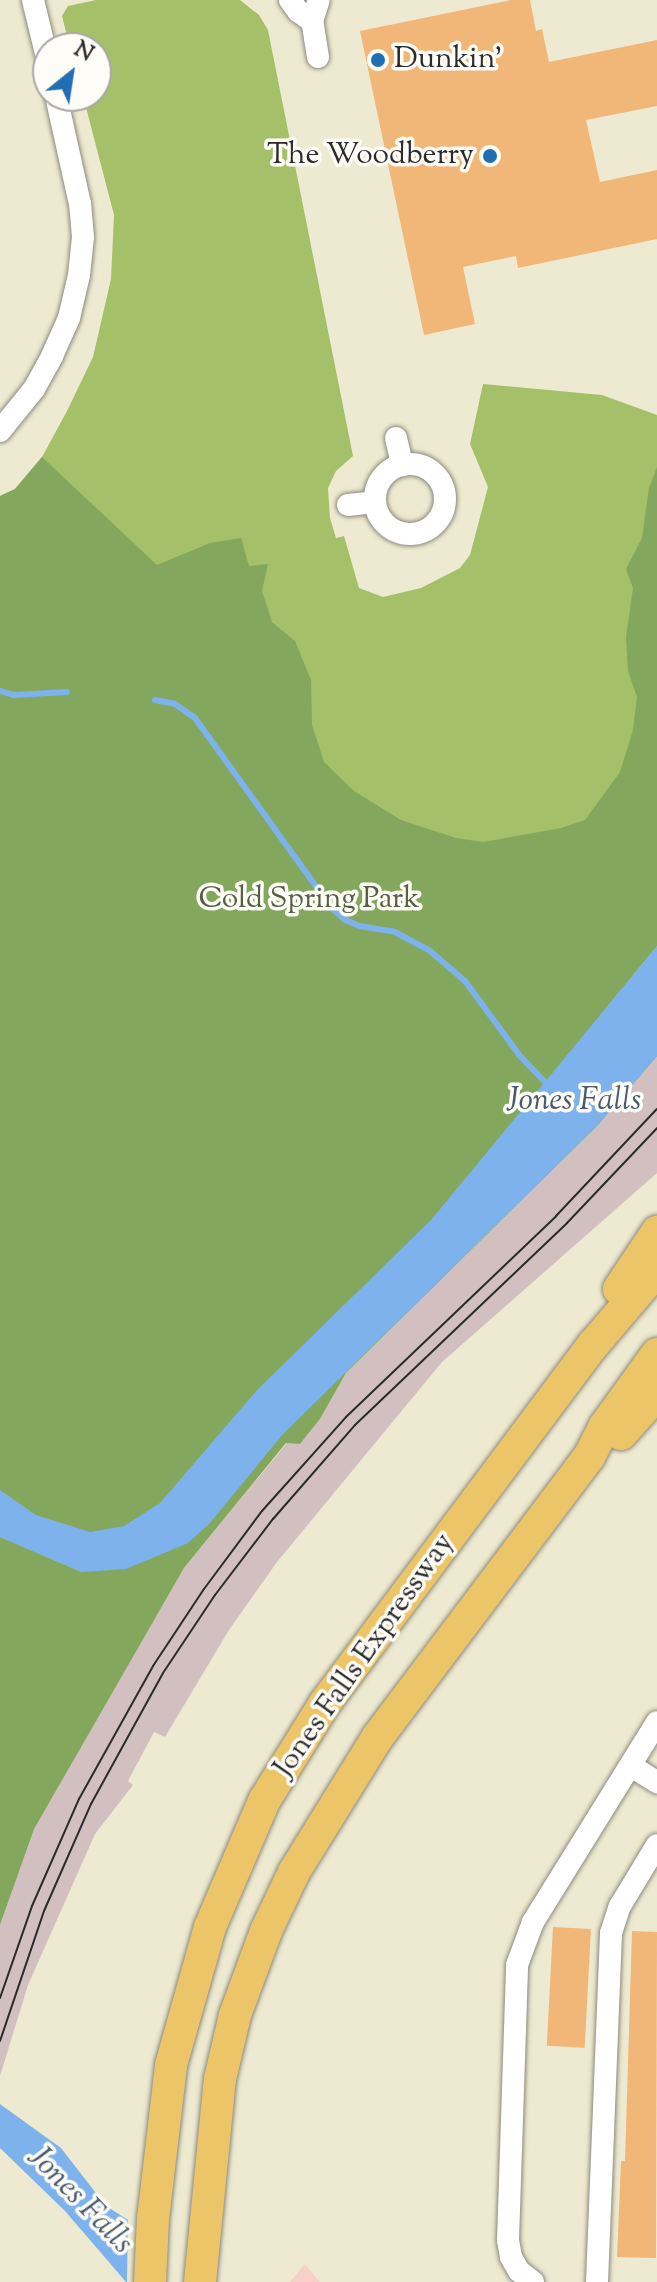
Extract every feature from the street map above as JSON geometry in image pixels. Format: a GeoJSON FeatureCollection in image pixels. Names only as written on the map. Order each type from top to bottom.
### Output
{"type":"FeatureCollection","features":[{"type":"Feature","properties":{"kind":"highway"},"geometry":{"type":"LineString","coordinates":[[594,1344],[619,1290],[657,1232]]}},
{"type":"Feature","properties":{"kind":"highway","name":"Jones Falls Expressway"},"geometry":{"type":"LineString","coordinates":[[150,2282],[161,2136],[171,2065],[206,1940],[264,1801],[325,1703],[594,1344],[657,1270]]}},
{"type":"Feature","properties":{"kind":"highway","name":"Jones Falls Expressway"},"geometry":{"type":"LineString","coordinates":[[200,2282],[220,2079],[235,2015],[266,1931],[294,1872],[377,1738],[589,1457],[605,1426],[657,1354]]}},
{"type":"Feature","properties":{"kind":"highway"},"geometry":{"type":"LineString","coordinates":[[589,1457],[610,1445],[657,1394]]}},
{"type":"Feature","properties":{"kind":"street"},"geometry":{"type":"LineString","coordinates":[[33,0],[41,32]]}},
{"type":"Feature","properties":{"kind":"street"},"geometry":{"type":"LineString","coordinates":[[290,0],[298,11],[316,10],[318,57]]}},
{"type":"Feature","properties":{"kind":"street"},"geometry":{"type":"LineString","coordinates":[[0,431],[34,389],[52,356],[69,318],[79,275],[83,237],[80,204],[60,112]]}},
{"type":"Feature","properties":{"kind":"street"},"geometry":{"type":"LineString","coordinates":[[396,438],[402,465]]}},
{"type":"Feature","properties":{"kind":"street"},"geometry":{"type":"LineString","coordinates":[[402,465],[422,466],[438,477],[445,495],[442,515],[428,529],[409,534],[383,521],[375,502],[379,483],[392,469],[402,465]]}},
{"type":"Feature","properties":{"kind":"street"},"geometry":{"type":"LineString","coordinates":[[348,505],[375,502]]}},
{"type":"Feature","properties":{"kind":"street"},"geometry":{"type":"LineString","coordinates":[[533,2282],[519,2271],[508,2240],[517,1965],[533,1922],[657,1722]]}},
{"type":"Feature","properties":{"kind":"street"},"geometry":{"type":"LineString","coordinates":[[631,1766],[657,1782]]}},
{"type":"Feature","properties":{"kind":"street"},"geometry":{"type":"LineString","coordinates":[[597,2282],[611,1933],[620,1906],[657,1845]]}},
{"type":"Feature","properties":{"kind":"shaded area"},"geometry":{"type":"Polygon","coordinates":[[[657,1056],[657,1173],[442,1362],[277,1562],[229,1630],[165,1737],[154,1732],[128,1781],[133,1785],[95,1834],[28,1985],[0,2076],[0,1925],[33,1829],[184,1568],[287,1443],[300,1444],[320,1419],[346,1373],[597,1126],[657,1056]]]}},
{"type":"Feature","properties":{"kind":"shaded area"},"geometry":{"type":"Polygon","coordinates":[[[305,2264],[320,2282],[290,2282],[305,2264]]]}},
{"type":"Feature","properties":{"kind":"green space","name":"Cold Spring Park"},"geometry":{"type":"Polygon","coordinates":[[[96,0],[240,0],[259,15],[268,30],[353,456],[336,471],[328,488],[330,518],[336,538],[344,536],[359,588],[383,597],[421,588],[460,568],[470,555],[488,487],[470,444],[483,384],[602,395],[657,415],[657,946],[594,1023],[657,1056],[597,1126],[283,1434],[210,1523],[124,1649],[50,1787],[0,1910],[0,496],[15,489],[42,457],[93,357],[111,279],[114,215],[87,112],[112,112],[112,32],[66,32],[62,16],[68,6],[96,0]]]}},
{"type":"Feature","properties":{"kind":"green space","name":"Cold Spring Park"},"geometry":{"type":"Polygon","coordinates":[[[42,457],[157,565],[210,543],[241,538],[249,566],[268,564],[262,591],[272,622],[295,641],[311,680],[312,725],[324,762],[354,791],[401,820],[456,838],[483,842],[561,828],[585,820],[620,772],[633,730],[637,697],[628,671],[626,637],[633,588],[626,569],[642,538],[649,488],[657,467],[657,946],[594,1023],[657,1056],[597,1126],[346,1373],[320,1419],[300,1444],[286,1443],[184,1568],[34,1829],[0,1925],[0,1537],[81,1572],[149,1546],[0,1515],[0,496],[15,489],[42,457]]]}},
{"type":"Feature","properties":{"kind":"water","name":"Jones Falls"},"geometry":{"type":"Polygon","coordinates":[[[657,946],[657,1056],[597,1126],[283,1434],[210,1523],[188,1543],[126,1569],[82,1572],[0,1537],[0,1490],[36,1515],[90,1532],[124,1526],[160,1503],[257,1390],[431,1220],[657,946]]]}},
{"type":"Feature","properties":{"kind":"water","name":"Jones Falls"},"geometry":{"type":"Polygon","coordinates":[[[0,2104],[61,2148],[106,2206],[133,2223],[176,2282],[126,2282],[65,2211],[0,2148],[0,2104]]]}},
{"type":"Feature","properties":{"kind":"pier","name":"Jones Falls"},"geometry":{"type":"Polygon","coordinates":[[[128,2216],[163,2250],[180,2282],[127,2282],[128,2216]]]}},
{"type":"Feature","properties":{"kind":"building","name":"The Woodberry"},"geometry":{"type":"Polygon","coordinates":[[[511,0],[530,0],[536,31],[542,29],[549,62],[657,40],[657,106],[586,120],[600,182],[657,170],[657,239],[518,268],[516,256],[463,267],[475,324],[424,335],[360,31],[511,0]]]}},
{"type":"Feature","properties":{"kind":"building"},"geometry":{"type":"Polygon","coordinates":[[[553,1927],[591,1929],[585,2048],[547,2046],[553,1927]]]}},
{"type":"Feature","properties":{"kind":"building"},"geometry":{"type":"Polygon","coordinates":[[[632,1931],[657,1932],[656,2258],[617,2257],[621,2161],[625,2161],[632,1931]]]}},
{"type":"Feature","properties":{"kind":"waterway"},"geometry":{"type":"LineString","coordinates":[[0,691],[14,695],[67,692]]}},
{"type":"Feature","properties":{"kind":"waterway"},"geometry":{"type":"LineString","coordinates":[[155,700],[175,704],[195,718],[331,907],[344,919],[359,926],[395,932],[430,951],[465,981],[520,1056],[551,1088]]}},
{"type":"Feature","properties":{"kind":"tram line"},"geometry":{"type":"LineString","coordinates":[[0,1998],[32,1906],[79,1799],[153,1666],[204,1589],[262,1511],[346,1417],[556,1216],[657,1109]]}},
{"type":"Feature","properties":{"kind":"tram line"},"geometry":{"type":"LineString","coordinates":[[0,2041],[44,1911],[91,1804],[163,1673],[215,1595],[273,1519],[355,1425],[567,1223],[657,1128]]}},
{"type":"Feature","properties":{"kind":"place","name":"Dunkin'"},"geometry":{"type":"Point","coordinates":[378,60]}},
{"type":"Feature","properties":{"kind":"place","name":"The Woodberry"},"geometry":{"type":"Point","coordinates":[490,156]}}]}
